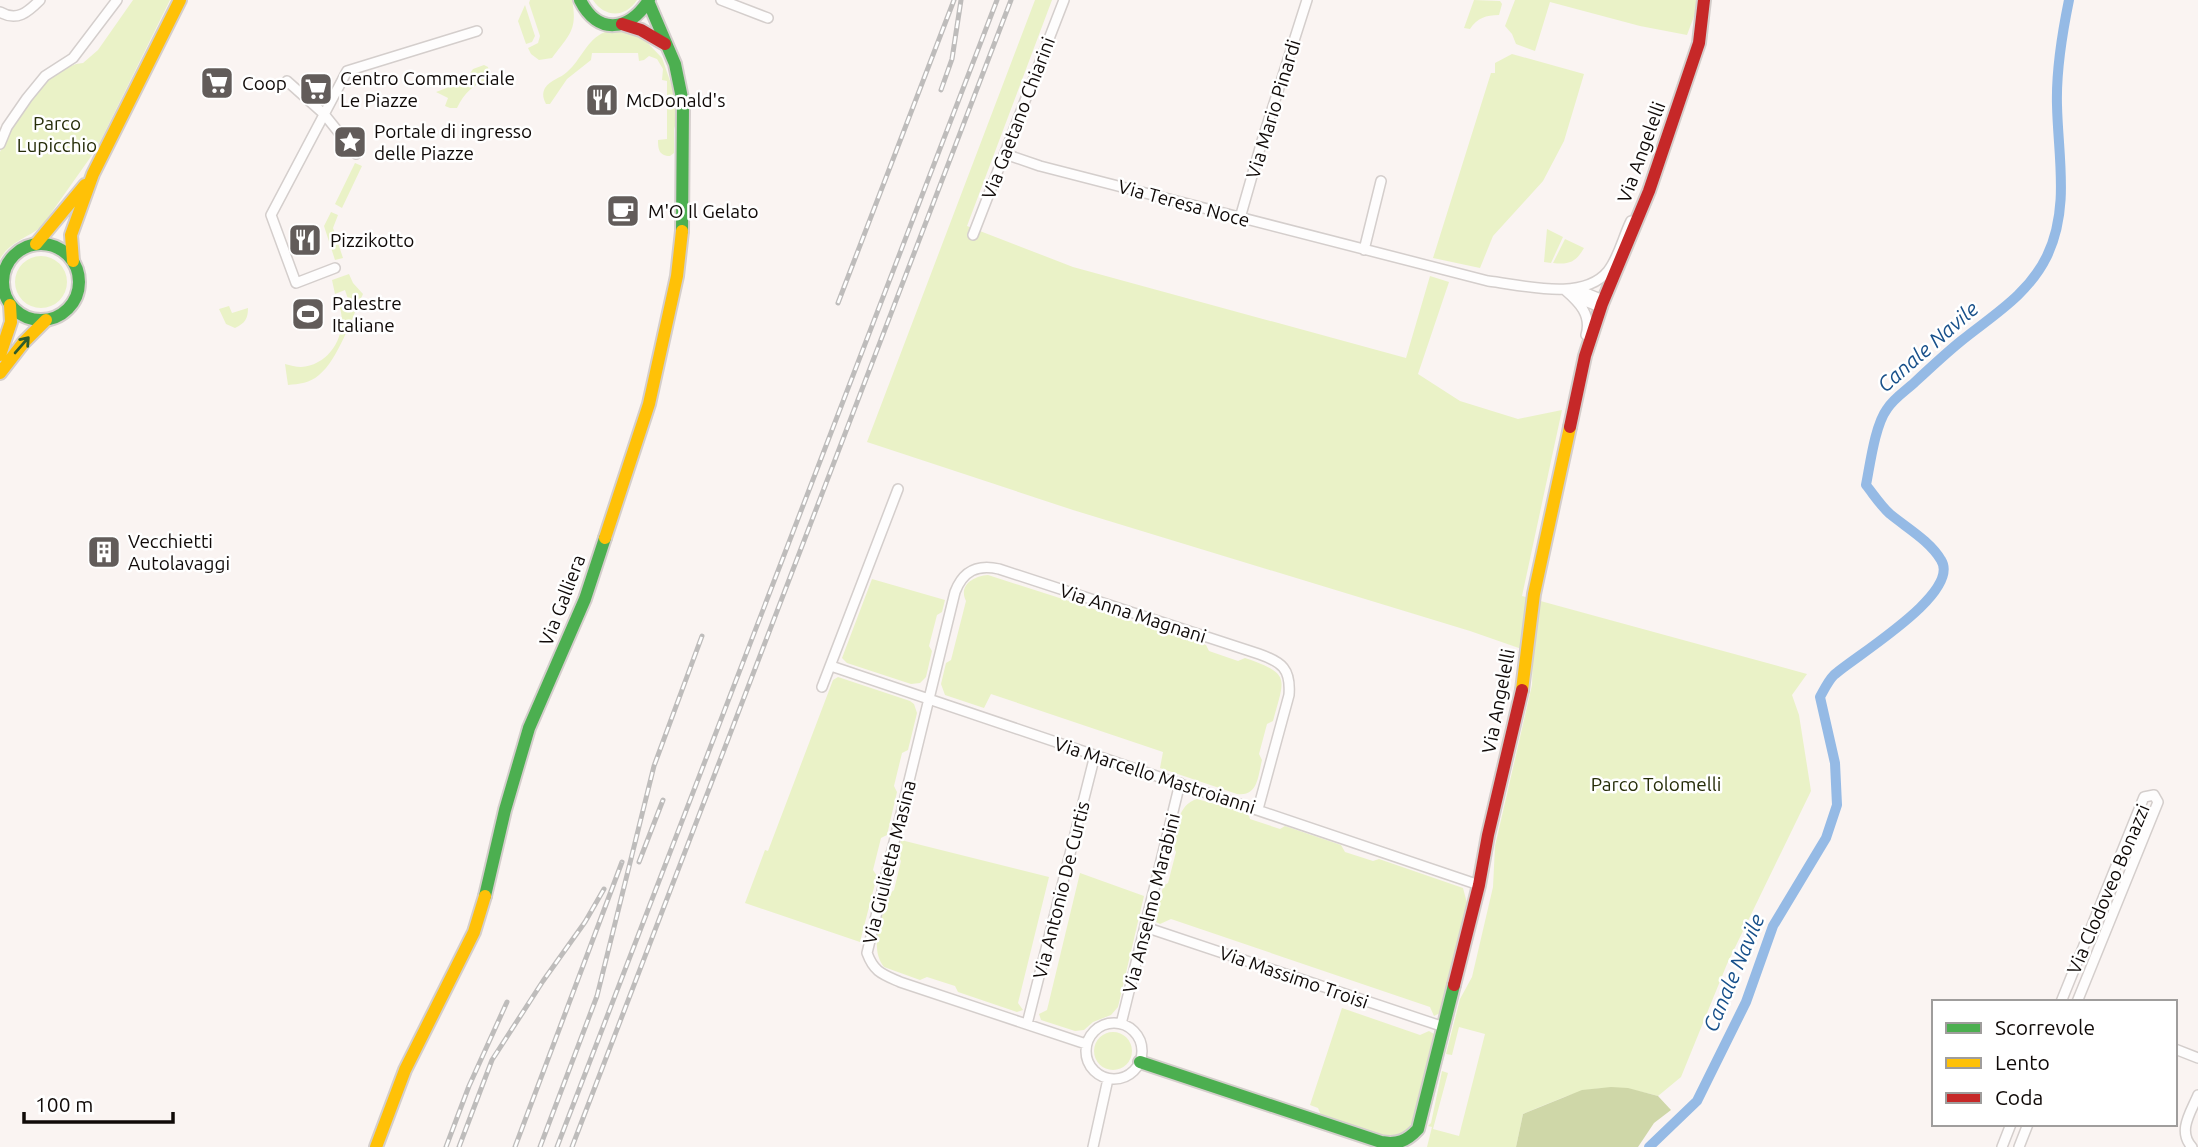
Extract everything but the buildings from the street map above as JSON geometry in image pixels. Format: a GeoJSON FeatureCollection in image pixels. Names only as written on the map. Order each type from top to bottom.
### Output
{"type":"FeatureCollection","features":[{"type":"Feature","properties":{"kind":"street"},"geometry":{"type":"LineString","coordinates":[[0,12],[5,16],[28,13],[40,0]]}},
{"type":"Feature","properties":{"kind":"street"},"geometry":{"type":"LineString","coordinates":[[0,144],[7,127],[27,98],[45,76],[73,58],[117,0]]}},
{"type":"Feature","properties":{"kind":"street"},"geometry":{"type":"LineString","coordinates":[[0,373],[24,342],[46,320],[63,313],[75,299],[79,277],[73,261],[71,235],[93,174],[180,0]]}},
{"type":"Feature","properties":{"kind":"street"},"geometry":{"type":"LineString","coordinates":[[580,0],[583,9],[597,21],[641,30],[666,45]]}},
{"type":"Feature","properties":{"kind":"street"},"geometry":{"type":"LineString","coordinates":[[721,0],[768,18]]}},
{"type":"Feature","properties":{"kind":"street","name":"Via Gaetano Chiarini"},"geometry":{"type":"LineString","coordinates":[[973,235],[1064,0]]}},
{"type":"Feature","properties":{"kind":"street","name":"Via Mario Pinardi"},"geometry":{"type":"LineString","coordinates":[[1240,218],[1307,0]]}},
{"type":"Feature","properties":{"kind":"street","name":"Via Angelelli"},"geometry":{"type":"LineString","coordinates":[[1140,1062],[1373,1140],[1403,1143],[1418,1129],[1479,885],[1488,835],[1522,693],[1534,594],[1588,344],[1646,201],[1699,43],[1704,0]]}},
{"type":"Feature","properties":{"kind":"street"},"geometry":{"type":"LineString","coordinates":[[622,24],[633,20],[649,1]]}},
{"type":"Feature","properties":{"kind":"street","name":"Via Galliera"},"geometry":{"type":"LineString","coordinates":[[376,1147],[405,1070],[474,932],[528,732],[585,599],[649,404],[669,319],[683,223],[683,103],[675,64],[653,17],[649,1]]}},
{"type":"Feature","properties":{"kind":"street"},"geometry":{"type":"LineString","coordinates":[[335,268],[296,283],[271,215],[347,71],[477,31]]}},
{"type":"Feature","properties":{"kind":"street"},"geometry":{"type":"LineString","coordinates":[[286,81],[324,114],[356,154]]}},
{"type":"Feature","properties":{"kind":"street","name":"Via Teresa Noce"},"geometry":{"type":"LineString","coordinates":[[1005,154],[1040,166],[1488,281],[1571,291]]}},
{"type":"Feature","properties":{"kind":"street"},"geometry":{"type":"LineString","coordinates":[[46,320],[18,313],[10,305],[4,292],[4,271],[10,259],[20,250],[36,244],[93,174]]}},
{"type":"Feature","properties":{"kind":"street"},"geometry":{"type":"LineString","coordinates":[[1364,250],[1381,181]]}},
{"type":"Feature","properties":{"kind":"street"},"geometry":{"type":"LineString","coordinates":[[1571,291],[1598,280],[1609,270],[1623,235],[1646,201]]}},
{"type":"Feature","properties":{"kind":"street"},"geometry":{"type":"LineString","coordinates":[[36,244],[58,248],[73,261]]}},
{"type":"Feature","properties":{"kind":"street"},"geometry":{"type":"LineString","coordinates":[[1571,291],[1598,298],[1602,304]]}},
{"type":"Feature","properties":{"kind":"street"},"geometry":{"type":"LineString","coordinates":[[1571,291],[1585,311],[1588,327],[1580,358],[1580,378]]}},
{"type":"Feature","properties":{"kind":"street"},"geometry":{"type":"LineString","coordinates":[[0,355],[11,322],[10,305]]}},
{"type":"Feature","properties":{"kind":"street"},"geometry":{"type":"LineString","coordinates":[[822,687],[898,489]]}},
{"type":"Feature","properties":{"kind":"street","name":"Via Anna Magnani"},"geometry":{"type":"LineString","coordinates":[[929,699],[958,582],[971,570],[979,568],[999,569],[1272,658],[1281,664],[1287,673],[1290,682],[1289,695],[1258,809]]}},
{"type":"Feature","properties":{"kind":"street","name":"Via Marcello Mastroianni"},"geometry":{"type":"LineString","coordinates":[[831,666],[1479,885]]}},
{"type":"Feature","properties":{"kind":"street","name":"Via Giulietta Masina"},"geometry":{"type":"LineString","coordinates":[[929,699],[867,953],[872,966],[891,978],[1086,1044]]}},
{"type":"Feature","properties":{"kind":"street","name":"Via Antonio De Curtis"},"geometry":{"type":"LineString","coordinates":[[1027,1024],[1095,755]]}},
{"type":"Feature","properties":{"kind":"street","name":"Via Anselmo Marabini"},"geometry":{"type":"LineString","coordinates":[[1121,1024],[1180,783]]}},
{"type":"Feature","properties":{"kind":"street","name":"Via Clodoveo Bonazzi"},"geometry":{"type":"LineString","coordinates":[[2062,1000],[2144,797],[2154,795],[2158,803],[2078,1000]]}},
{"type":"Feature","properties":{"kind":"street","name":"Via Massimo Troisi"},"geometry":{"type":"LineString","coordinates":[[1145,927],[1444,1027]]}},
{"type":"Feature","properties":{"kind":"street"},"geometry":{"type":"LineString","coordinates":[[1105,1024],[1121,1024],[1137,1035],[1142,1053],[1140,1062],[1130,1074],[1120,1079],[1108,1079],[1093,1070],[1085,1053],[1086,1044],[1090,1035],[1105,1024]]}},
{"type":"Feature","properties":{"kind":"street"},"geometry":{"type":"LineString","coordinates":[[2177,1050],[2198,1058]]}},
{"type":"Feature","properties":{"kind":"street"},"geometry":{"type":"LineString","coordinates":[[1093,1147],[1108,1079]]}},
{"type":"Feature","properties":{"kind":"street"},"geometry":{"type":"LineString","coordinates":[[2192,1147],[2184,1130],[2198,1095]]}},
{"type":"Feature","properties":{"kind":"street"},"geometry":{"type":"LineString","coordinates":[[2002,1147],[2010,1126]]}},
{"type":"Feature","properties":{"kind":"street"},"geometry":{"type":"LineString","coordinates":[[2019,1147],[2027,1126]]}},
{"type":"Feature","properties":{"kind":"green space","name":"Parco Lupicchio"},"geometry":{"type":"Polygon","coordinates":[[[133,0],[170,0],[97,148],[42,226],[14,244],[0,259],[0,152],[9,132],[17,117],[50,75],[83,63],[98,50],[133,0]]]}},
{"type":"Feature","properties":{"kind":"green space"},"geometry":{"type":"Polygon","coordinates":[[[530,0],[572,0],[574,18],[571,32],[552,58],[539,60],[528,48],[538,43],[540,36],[530,0]]]}},
{"type":"Feature","properties":{"kind":"green space"},"geometry":{"type":"Polygon","coordinates":[[[593,0],[637,0],[627,10],[615,14],[603,10],[593,0]]]}},
{"type":"Feature","properties":{"kind":"green space","name":"Parco Tolomelli"},"geometry":{"type":"Polygon","coordinates":[[[1035,0],[1052,0],[967,226],[1073,267],[1406,358],[1430,276],[1449,282],[1418,374],[1460,401],[1518,419],[1562,410],[1522,596],[1807,674],[1792,695],[1799,715],[1811,791],[1727,964],[1681,1077],[1658,1096],[1619,1088],[1589,1090],[1523,1114],[1516,1147],[1427,1147],[1432,1127],[1428,1126],[1431,1123],[1442,1071],[1448,1073],[1433,1129],[1459,1136],[1485,1034],[1459,1027],[1452,1055],[1446,1054],[1460,999],[1472,977],[1493,887],[1495,846],[1532,685],[1533,653],[1470,631],[1073,510],[867,442],[1035,0]]]}},
{"type":"Feature","properties":{"kind":"green space"},"geometry":{"type":"Polygon","coordinates":[[[1474,0],[1500,1],[1502,4],[1499,15],[1482,18],[1470,29],[1464,28],[1474,0]]]}},
{"type":"Feature","properties":{"kind":"green space"},"geometry":{"type":"Polygon","coordinates":[[[1515,0],[1697,0],[1687,35],[1640,26],[1550,2],[1535,51],[1516,44],[1505,26],[1515,0]]]}},
{"type":"Feature","properties":{"kind":"green space"},"geometry":{"type":"Polygon","coordinates":[[[525,5],[535,36],[532,42],[526,44],[518,21],[525,5]]]}},
{"type":"Feature","properties":{"kind":"green space"},"geometry":{"type":"Polygon","coordinates":[[[605,32],[626,32],[642,37],[662,58],[675,95],[678,117],[674,129],[674,153],[670,156],[661,153],[658,146],[658,140],[667,139],[667,81],[662,80],[663,69],[657,59],[649,56],[639,61],[638,53],[592,53],[591,60],[567,79],[550,104],[546,104],[543,94],[547,85],[567,72],[593,40],[605,32]]]}},
{"type":"Feature","properties":{"kind":"green space"},"geometry":{"type":"Polygon","coordinates":[[[1512,54],[1584,74],[1564,141],[1543,181],[1493,236],[1480,268],[1433,258],[1491,73],[1495,73],[1495,63],[1512,54]]]}},
{"type":"Feature","properties":{"kind":"green space"},"geometry":{"type":"Polygon","coordinates":[[[484,65],[488,67],[490,78],[470,90],[457,108],[445,106],[448,98],[436,92],[465,81],[473,69],[484,65]]]}},
{"type":"Feature","properties":{"kind":"green space"},"geometry":{"type":"Polygon","coordinates":[[[355,163],[362,166],[342,208],[335,204],[355,163]]]}},
{"type":"Feature","properties":{"kind":"green space"},"geometry":{"type":"Polygon","coordinates":[[[331,212],[338,215],[333,228],[343,258],[335,260],[324,226],[331,212]]]}},
{"type":"Feature","properties":{"kind":"green space"},"geometry":{"type":"Polygon","coordinates":[[[1547,229],[1563,237],[1551,263],[1544,262],[1547,229]]]}},
{"type":"Feature","properties":{"kind":"green space"},"geometry":{"type":"Polygon","coordinates":[[[1565,239],[1584,248],[1572,262],[1553,263],[1565,239]]]}},
{"type":"Feature","properties":{"kind":"green space"},"geometry":{"type":"Polygon","coordinates":[[[41,256],[51,258],[59,264],[65,272],[65,292],[59,300],[51,306],[41,308],[31,306],[23,300],[17,292],[15,282],[17,272],[23,264],[31,258],[41,256]]]}},
{"type":"Feature","properties":{"kind":"green space"},"geometry":{"type":"Polygon","coordinates":[[[349,274],[363,294],[338,349],[316,378],[288,385],[285,364],[301,367],[312,365],[329,354],[335,345],[342,326],[339,305],[349,302],[345,290],[335,294],[332,280],[349,274]]]}},
{"type":"Feature","properties":{"kind":"green space"},"geometry":{"type":"Polygon","coordinates":[[[229,306],[232,313],[248,308],[245,320],[235,328],[226,324],[219,309],[229,306]]]}},
{"type":"Feature","properties":{"kind":"green space"},"geometry":{"type":"Polygon","coordinates":[[[988,575],[1206,645],[1209,651],[1238,661],[1245,658],[1260,663],[1277,673],[1282,686],[1273,721],[1267,724],[1259,754],[1262,760],[1253,789],[1237,794],[1160,768],[1163,752],[991,694],[984,708],[945,695],[941,684],[946,663],[951,660],[966,601],[964,590],[973,579],[988,575]]]}},
{"type":"Feature","properties":{"kind":"green space"},"geometry":{"type":"Polygon","coordinates":[[[872,579],[945,600],[942,612],[937,615],[929,646],[932,651],[926,677],[920,683],[911,684],[847,663],[842,658],[872,579]]]}},
{"type":"Feature","properties":{"kind":"green space"},"geometry":{"type":"Polygon","coordinates":[[[838,677],[910,701],[917,713],[908,750],[902,753],[894,786],[897,792],[887,835],[881,838],[873,870],[877,876],[860,942],[745,903],[765,850],[768,851],[833,680],[838,677]]]}},
{"type":"Feature","properties":{"kind":"green space"},"geometry":{"type":"Polygon","coordinates":[[[1197,799],[1248,813],[1250,819],[1280,829],[1285,826],[1341,845],[1345,852],[1373,861],[1379,859],[1463,888],[1467,903],[1440,1013],[1434,1016],[1430,1007],[1171,919],[1160,924],[1156,922],[1163,886],[1168,883],[1176,852],[1173,846],[1179,818],[1185,806],[1197,799]]]}},
{"type":"Feature","properties":{"kind":"green space"},"geometry":{"type":"Polygon","coordinates":[[[901,840],[1049,877],[1018,1003],[1023,1010],[1017,1012],[958,992],[955,986],[927,977],[920,980],[884,967],[877,950],[878,931],[889,894],[894,890],[901,861],[898,855],[901,840]]]}},
{"type":"Feature","properties":{"kind":"green space"},"geometry":{"type":"Polygon","coordinates":[[[1080,873],[1144,896],[1118,1007],[1111,1015],[1093,1022],[1084,1030],[1075,1031],[1041,1020],[1039,1014],[1047,1010],[1080,873]]]}},
{"type":"Feature","properties":{"kind":"green space"},"geometry":{"type":"Polygon","coordinates":[[[1342,1008],[1420,1035],[1429,1031],[1434,1034],[1412,1122],[1401,1134],[1381,1135],[1359,1128],[1321,1115],[1318,1108],[1310,1105],[1342,1008]]]}},
{"type":"Feature","properties":{"kind":"green space"},"geometry":{"type":"Polygon","coordinates":[[[1113,1032],[1126,1038],[1132,1051],[1126,1064],[1113,1070],[1100,1064],[1094,1051],[1100,1038],[1113,1032]]]}},
{"type":"Feature","properties":{"kind":"green space"},"geometry":{"type":"Polygon","coordinates":[[[1628,1088],[1658,1096],[1671,1110],[1654,1123],[1638,1147],[1516,1147],[1523,1114],[1582,1090],[1628,1088]]]}},
{"type":"Feature","properties":{"kind":"waterway","name":"Canale Navile"},"geometry":{"type":"LineString","coordinates":[[1649,1147],[1697,1101],[1746,1002],[1773,926],[1826,838],[1837,805],[1835,763],[1820,697],[1834,675],[1922,606],[1936,589],[1943,574],[1941,560],[1936,553],[1887,511],[1866,485],[1873,446],[1879,425],[1892,402],[2020,293],[2047,256],[2054,238],[2061,201],[2057,79],[2069,0]]}},
{"type":"Feature","properties":{"kind":"railway"},"geometry":{"type":"LineString","coordinates":[[838,303],[954,0]]}},
{"type":"Feature","properties":{"kind":"railway"},"geometry":{"type":"LineString","coordinates":[[941,90],[952,59],[961,0]]}},
{"type":"Feature","properties":{"kind":"railway"},"geometry":{"type":"LineString","coordinates":[[557,1147],[997,0]]}},
{"type":"Feature","properties":{"kind":"railway"},"geometry":{"type":"LineString","coordinates":[[572,1147],[1011,0]]}},
{"type":"Feature","properties":{"kind":"railway"},"geometry":{"type":"LineString","coordinates":[[540,1147],[597,996],[654,766],[702,636]]}},
{"type":"Feature","properties":{"kind":"railway"},"geometry":{"type":"LineString","coordinates":[[639,862],[663,800]]}},
{"type":"Feature","properties":{"kind":"railway"},"geometry":{"type":"LineString","coordinates":[[515,1147],[622,862]]}},
{"type":"Feature","properties":{"kind":"railway"},"geometry":{"type":"LineString","coordinates":[[459,1147],[492,1060],[585,922],[604,889]]}},
{"type":"Feature","properties":{"kind":"railway"},"geometry":{"type":"LineString","coordinates":[[446,1147],[469,1086],[507,1002]]}},
{"type":"Feature","properties":{"kind":"traffic: fast"},"geometry":{"type":"LineString","coordinates":[[580,0],[596,20],[614,25],[632,18],[649,0]]}},
{"type":"Feature","properties":{"kind":"traffic: fast"},"geometry":{"type":"LineString","coordinates":[[648,1],[675,64],[683,103],[682,231]]}},
{"type":"Feature","properties":{"kind":"traffic: fast"},"geometry":{"type":"LineString","coordinates":[[41,244],[56,247],[68,255],[76,267],[79,282],[76,297],[68,309],[56,317],[41,320],[26,317],[14,309],[6,297],[3,282],[6,267],[14,255],[26,247],[41,244]]}},
{"type":"Feature","properties":{"kind":"traffic: fast"},"geometry":{"type":"LineString","coordinates":[[485,896],[505,810],[529,728],[585,599],[605,538]]}},
{"type":"Feature","properties":{"kind":"traffic: fast"},"geometry":{"type":"LineString","coordinates":[[1140,1062],[1381,1142],[1397,1142],[1410,1137],[1418,1129],[1454,985]]}},
{"type":"Feature","properties":{"kind":"traffic: slow"},"geometry":{"type":"LineString","coordinates":[[73,261],[71,235],[93,174],[180,0]]}},
{"type":"Feature","properties":{"kind":"traffic: slow"},"geometry":{"type":"LineString","coordinates":[[36,244],[85,185]]}},
{"type":"Feature","properties":{"kind":"traffic: slow"},"geometry":{"type":"LineString","coordinates":[[605,538],[649,404],[677,276],[682,231]]}},
{"type":"Feature","properties":{"kind":"traffic: slow"},"geometry":{"type":"LineString","coordinates":[[0,355],[11,322],[10,305]]}},
{"type":"Feature","properties":{"kind":"traffic: slow"},"geometry":{"type":"LineString","coordinates":[[0,373],[24,342],[46,320]]}},
{"type":"Feature","properties":{"kind":"traffic: slow"},"geometry":{"type":"LineString","coordinates":[[1522,690],[1534,594],[1570,427]]}},
{"type":"Feature","properties":{"kind":"traffic: slow"},"geometry":{"type":"LineString","coordinates":[[376,1147],[405,1070],[474,932],[485,896]]}},
{"type":"Feature","properties":{"kind":"traffic: jam"},"geometry":{"type":"LineString","coordinates":[[1570,427],[1585,356],[1602,304],[1649,191],[1699,43],[1704,0]]}},
{"type":"Feature","properties":{"kind":"traffic: jam"},"geometry":{"type":"LineString","coordinates":[[622,24],[641,30],[665,44]]}},
{"type":"Feature","properties":{"kind":"traffic: jam"},"geometry":{"type":"LineString","coordinates":[[1454,985],[1522,690]]}},
{"type":"Feature","properties":{"kind":"place","name":"Coop"},"geometry":{"type":"Point","coordinates":[217,83]}},
{"type":"Feature","properties":{"kind":"place","name":"Centro Commerciale Le Piazze"},"geometry":{"type":"Point","coordinates":[316,89]}},
{"type":"Feature","properties":{"kind":"place","name":"McDonald's"},"geometry":{"type":"Point","coordinates":[602,100]}},
{"type":"Feature","properties":{"kind":"place","name":"Portale di ingresso delle Piazze"},"geometry":{"type":"Point","coordinates":[350,142]}},
{"type":"Feature","properties":{"kind":"place","name":"M'O Il Gelato"},"geometry":{"type":"Point","coordinates":[623,211]}},
{"type":"Feature","properties":{"kind":"place","name":"Pizzikotto"},"geometry":{"type":"Point","coordinates":[305,240]}},
{"type":"Feature","properties":{"kind":"place","name":"Palestre Italiane"},"geometry":{"type":"Point","coordinates":[308,314]}},
{"type":"Feature","properties":{"kind":"place","name":"Vecchietti Autolavaggi"},"geometry":{"type":"Point","coordinates":[104,552]}}]}
